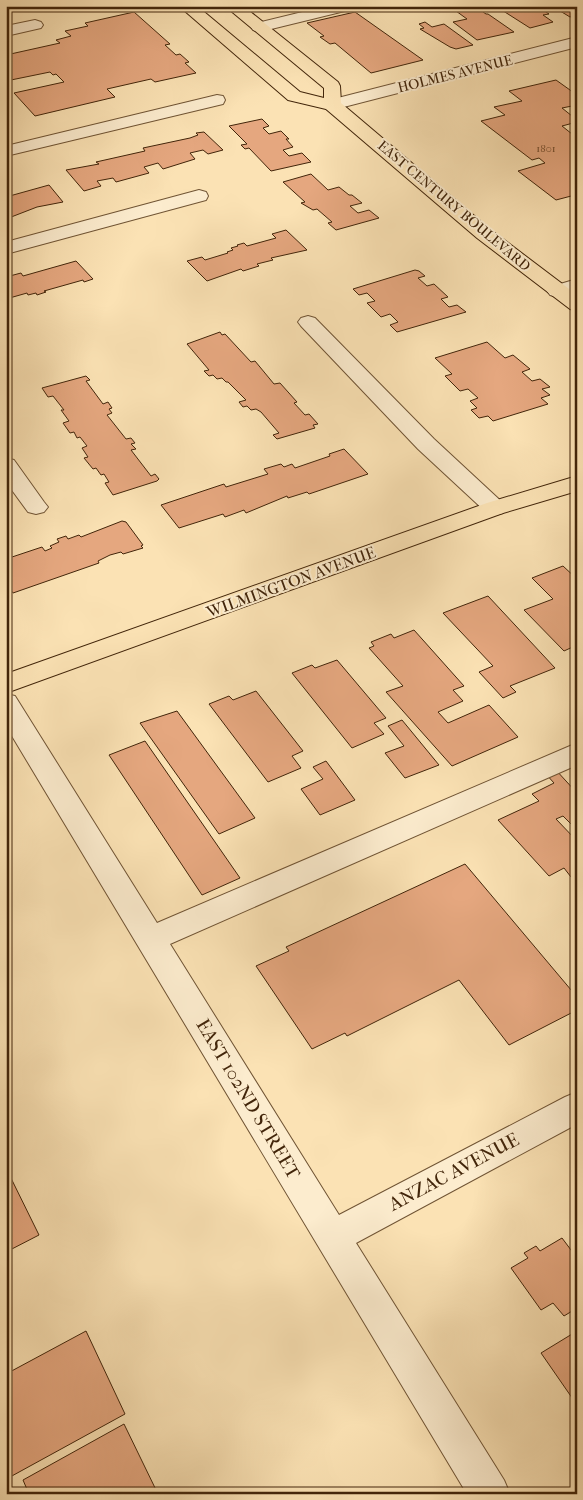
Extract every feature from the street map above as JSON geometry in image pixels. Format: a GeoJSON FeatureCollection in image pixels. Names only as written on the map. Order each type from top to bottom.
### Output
{"type":"FeatureCollection","features":[{"type":"Feature","properties":{"kind":"main road","name":"EAST CENTURY BOULEVARD"},"geometry":{"type":"LineString","coordinates":[[187,6],[294,96],[332,105],[484,234],[577,306]]}},
{"type":"Feature","properties":{"kind":"main road"},"geometry":{"type":"LineString","coordinates":[[233,6],[332,86],[332,105]]}},
{"type":"Feature","properties":{"kind":"main road"},"geometry":{"type":"LineString","coordinates":[[557,291],[577,317]]}},
{"type":"Feature","properties":{"kind":"main road"},"geometry":{"type":"LineString","coordinates":[[568,486],[577,470]]}},
{"type":"Feature","properties":{"kind":"main road","name":"WILMINGTON AVENUE"},"geometry":{"type":"LineString","coordinates":[[6,684],[495,508],[568,486]]}},
{"type":"Feature","properties":{"kind":"street"},"geometry":{"type":"LineString","coordinates":[[258,27],[348,6]]}},
{"type":"Feature","properties":{"kind":"street"},"geometry":{"type":"LineString","coordinates":[[6,31],[34,25]]}},
{"type":"Feature","properties":{"kind":"street","name":"HOLMES AVENUE"},"geometry":{"type":"LineString","coordinates":[[332,105],[577,42]]}},
{"type":"Feature","properties":{"kind":"street"},"geometry":{"type":"LineString","coordinates":[[6,151],[217,100]]}},
{"type":"Feature","properties":{"kind":"street"},"geometry":{"type":"LineString","coordinates":[[6,248],[199,196]]}},
{"type":"Feature","properties":{"kind":"street"},"geometry":{"type":"LineString","coordinates":[[557,291],[577,285]]}},
{"type":"Feature","properties":{"kind":"street"},"geometry":{"type":"LineString","coordinates":[[308,322],[426,444],[495,508]]}},
{"type":"Feature","properties":{"kind":"street"},"geometry":{"type":"LineString","coordinates":[[6,465],[36,507]]}},
{"type":"Feature","properties":{"kind":"street","name":"EAST 102ND STREET"},"geometry":{"type":"LineString","coordinates":[[6,703],[490,1494]]}},
{"type":"Feature","properties":{"kind":"street"},"geometry":{"type":"LineString","coordinates":[[150,939],[577,753]]}},
{"type":"Feature","properties":{"kind":"street","name":"ANZAC AVENUE"},"geometry":{"type":"LineString","coordinates":[[332,1237],[577,1107]]}},
{"type":"Feature","properties":{"kind":"building"},"geometry":{"type":"Polygon","coordinates":[[[537,6],[549,14],[543,15],[553,22],[530,28],[497,7],[537,6]]]}},
{"type":"Feature","properties":{"kind":"building"},"geometry":{"type":"Polygon","coordinates":[[[552,6],[577,6],[577,15],[570,17],[552,6]]]}},
{"type":"Feature","properties":{"kind":"building"},"geometry":{"type":"Polygon","coordinates":[[[476,7],[514,32],[477,40],[453,22],[467,19],[456,11],[476,7]]]}},
{"type":"Feature","properties":{"kind":"building"},"geometry":{"type":"Polygon","coordinates":[[[134,12],[170,44],[165,45],[176,55],[180,54],[189,62],[185,63],[196,73],[155,82],[151,79],[107,89],[115,97],[35,116],[14,93],[64,82],[56,74],[53,75],[50,72],[6,81],[6,55],[60,43],[56,40],[71,36],[65,31],[88,26],[85,23],[134,12]]]}},
{"type":"Feature","properties":{"kind":"building"},"geometry":{"type":"Polygon","coordinates":[[[355,12],[423,60],[371,73],[335,43],[330,44],[320,37],[324,36],[307,23],[355,12]]]}},
{"type":"Feature","properties":{"kind":"building"},"geometry":{"type":"Polygon","coordinates":[[[425,22],[432,27],[444,24],[473,45],[456,49],[450,47],[420,29],[424,28],[419,24],[425,22]]]}},
{"type":"Feature","properties":{"kind":"building"},"geometry":{"type":"Polygon","coordinates":[[[556,80],[577,95],[577,105],[562,108],[577,122],[562,126],[577,138],[577,196],[556,200],[518,171],[545,163],[539,158],[532,160],[481,121],[505,115],[494,107],[522,101],[509,91],[556,80]]]}},
{"type":"Feature","properties":{"kind":"building"},"geometry":{"type":"Polygon","coordinates":[[[262,119],[269,126],[263,128],[269,134],[281,131],[289,139],[286,139],[293,147],[283,150],[289,156],[302,153],[311,162],[271,171],[249,148],[245,149],[241,145],[247,144],[229,126],[262,119]]]}},
{"type":"Feature","properties":{"kind":"building"},"geometry":{"type":"Polygon","coordinates":[[[204,132],[223,150],[208,154],[203,150],[190,153],[195,159],[163,169],[158,163],[144,167],[149,173],[116,182],[113,178],[97,181],[101,186],[84,191],[66,170],[99,164],[96,162],[145,151],[143,148],[190,138],[198,135],[196,133],[204,132]]]}},
{"type":"Feature","properties":{"kind":"building"},"geometry":{"type":"Polygon","coordinates":[[[311,174],[328,190],[339,187],[362,203],[350,206],[358,213],[369,210],[379,218],[336,230],[328,223],[332,222],[317,209],[313,210],[301,203],[305,202],[283,182],[311,174]]]}},
{"type":"Feature","properties":{"kind":"building"},"geometry":{"type":"Polygon","coordinates":[[[49,185],[63,202],[37,207],[6,219],[6,197],[49,185]]]}},
{"type":"Feature","properties":{"kind":"building"},"geometry":{"type":"Polygon","coordinates":[[[286,230],[307,250],[271,258],[273,260],[257,264],[259,266],[243,271],[241,269],[207,281],[187,261],[202,257],[205,260],[228,253],[233,250],[231,248],[237,245],[244,243],[247,246],[276,238],[272,234],[286,230]]]}},
{"type":"Feature","properties":{"kind":"building"},"geometry":{"type":"Polygon","coordinates":[[[76,261],[93,279],[44,291],[46,292],[37,295],[36,293],[28,295],[27,293],[6,299],[6,277],[21,273],[23,276],[76,261]]]}},
{"type":"Feature","properties":{"kind":"building"},"geometry":{"type":"Polygon","coordinates":[[[415,270],[425,276],[418,278],[427,286],[434,284],[448,297],[441,299],[449,307],[457,305],[466,312],[397,332],[390,325],[398,322],[390,314],[381,317],[367,303],[375,301],[367,293],[359,295],[353,289],[415,270]]]}},
{"type":"Feature","properties":{"kind":"building"},"geometry":{"type":"Polygon","coordinates":[[[220,332],[222,335],[225,334],[251,362],[255,361],[274,384],[280,383],[297,402],[294,403],[305,415],[309,414],[318,424],[313,425],[315,428],[277,439],[273,435],[279,433],[261,412],[256,409],[251,410],[247,406],[243,407],[239,402],[246,400],[228,382],[222,378],[217,379],[213,375],[209,376],[204,371],[209,370],[187,344],[220,332]]]}},
{"type":"Feature","properties":{"kind":"building"},"geometry":{"type":"Polygon","coordinates":[[[487,342],[505,358],[513,355],[530,369],[522,372],[532,381],[540,379],[550,387],[542,389],[550,395],[541,398],[548,404],[493,421],[488,416],[479,418],[471,410],[477,408],[470,401],[478,398],[468,389],[460,391],[445,376],[452,374],[435,358],[487,342]]]}},
{"type":"Feature","properties":{"kind":"building"},"geometry":{"type":"Polygon","coordinates":[[[86,376],[90,380],[86,381],[103,404],[108,402],[112,408],[109,409],[112,413],[107,415],[126,439],[131,438],[135,443],[131,444],[136,449],[131,450],[151,476],[155,474],[159,479],[157,481],[113,495],[105,483],[109,482],[104,474],[101,475],[96,468],[93,469],[84,458],[88,457],[82,448],[87,446],[80,437],[77,438],[74,432],[70,433],[63,423],[69,421],[61,410],[64,410],[53,396],[48,397],[42,388],[86,376]]]}},
{"type":"Feature","properties":{"kind":"building"},"geometry":{"type":"Polygon","coordinates":[[[344,449],[368,474],[309,494],[307,492],[288,498],[287,496],[246,513],[244,510],[225,517],[223,514],[179,528],[161,505],[224,484],[226,487],[268,474],[264,469],[281,464],[284,467],[292,464],[295,468],[344,449]]]}},
{"type":"Feature","properties":{"kind":"building"},"geometry":{"type":"Polygon","coordinates":[[[122,521],[126,522],[143,545],[141,546],[143,548],[123,554],[121,552],[110,555],[98,561],[99,563],[13,593],[6,583],[6,559],[42,547],[45,551],[52,548],[50,546],[59,542],[57,539],[66,536],[68,539],[79,535],[81,537],[122,521]]]}},
{"type":"Feature","properties":{"kind":"building"},"geometry":{"type":"Polygon","coordinates":[[[563,566],[577,579],[577,645],[564,651],[524,610],[553,599],[532,578],[563,566]]]}},
{"type":"Feature","properties":{"kind":"building"},"geometry":{"type":"Polygon","coordinates":[[[488,596],[555,668],[510,686],[516,692],[503,698],[479,672],[493,666],[443,613],[488,596]]]}},
{"type":"Feature","properties":{"kind":"building"},"geometry":{"type":"Polygon","coordinates":[[[414,630],[464,686],[453,690],[463,701],[438,712],[448,723],[489,705],[518,737],[452,766],[386,692],[403,686],[369,648],[374,646],[371,642],[391,634],[394,638],[414,630]]]}},
{"type":"Feature","properties":{"kind":"building"},"geometry":{"type":"Polygon","coordinates":[[[337,660],[386,718],[374,723],[384,734],[352,748],[292,673],[312,665],[315,668],[337,660]]]}},
{"type":"Feature","properties":{"kind":"building"},"geometry":{"type":"Polygon","coordinates":[[[256,691],[303,751],[292,756],[301,768],[268,782],[209,704],[229,696],[233,700],[256,691]]]}},
{"type":"Feature","properties":{"kind":"building"},"geometry":{"type":"Polygon","coordinates":[[[177,711],[255,818],[219,834],[140,723],[177,711]]]}},
{"type":"Feature","properties":{"kind":"building"},"geometry":{"type":"Polygon","coordinates":[[[402,720],[439,765],[405,778],[385,753],[404,746],[388,726],[402,720]]]}},
{"type":"Feature","properties":{"kind":"building"},"geometry":{"type":"Polygon","coordinates":[[[145,741],[240,878],[202,895],[109,755],[145,741]]]}},
{"type":"Feature","properties":{"kind":"building"},"geometry":{"type":"Polygon","coordinates":[[[326,761],[355,800],[320,815],[301,789],[323,779],[313,767],[326,761]]]}},
{"type":"Feature","properties":{"kind":"building"},"geometry":{"type":"Polygon","coordinates":[[[555,769],[577,793],[577,830],[563,816],[556,819],[577,841],[577,874],[571,877],[564,868],[549,876],[498,820],[539,801],[532,794],[554,783],[545,773],[555,769]]]}},
{"type":"Feature","properties":{"kind":"building"},"geometry":{"type":"Polygon","coordinates":[[[465,864],[577,997],[577,1010],[509,1045],[459,980],[347,1036],[345,1033],[312,1049],[256,966],[289,951],[286,947],[465,864]]]}},
{"type":"Feature","properties":{"kind":"building"},"geometry":{"type":"Polygon","coordinates":[[[6,1168],[39,1235],[6,1252],[6,1168]]]}},
{"type":"Feature","properties":{"kind":"building"},"geometry":{"type":"Polygon","coordinates":[[[562,1238],[577,1258],[577,1308],[564,1316],[553,1303],[541,1310],[511,1268],[528,1258],[524,1253],[536,1246],[540,1251],[562,1238]]]}},
{"type":"Feature","properties":{"kind":"building"},"geometry":{"type":"Polygon","coordinates":[[[86,1331],[125,1414],[10,1477],[6,1469],[6,1374],[86,1331]]]}},
{"type":"Feature","properties":{"kind":"building"},"geometry":{"type":"Polygon","coordinates":[[[577,1331],[577,1405],[541,1353],[577,1331]]]}},
{"type":"Feature","properties":{"kind":"building"},"geometry":{"type":"Polygon","coordinates":[[[124,1424],[158,1494],[29,1494],[23,1480],[124,1424]]]}}]}
